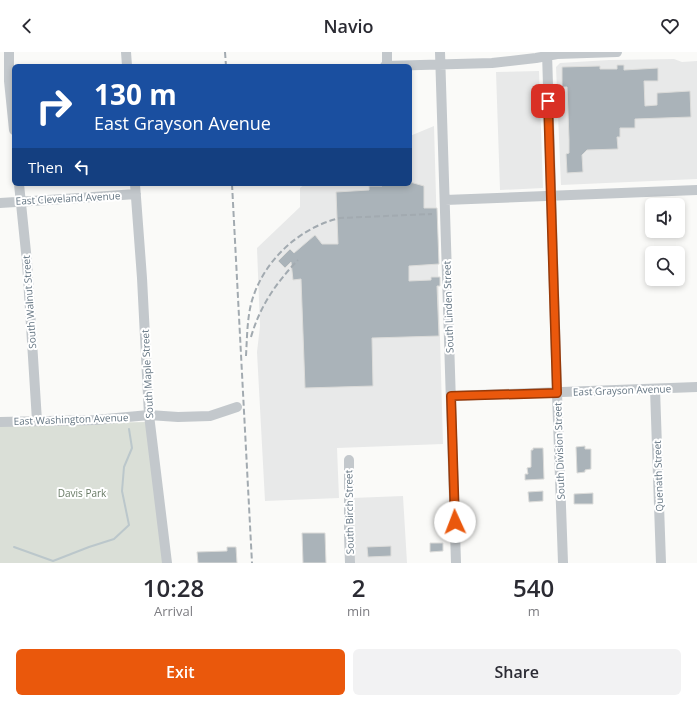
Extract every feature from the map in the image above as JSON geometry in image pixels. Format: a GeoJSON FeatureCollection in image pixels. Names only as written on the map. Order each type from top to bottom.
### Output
{"type":"FeatureCollection","features":[{"type":"Feature","properties":{"kind":"street"},"geometry":{"type":"LineString","coordinates":[[9,52],[8,81],[12,114]]}},
{"type":"Feature","properties":{"kind":"street"},"geometry":{"type":"LineString","coordinates":[[126,52],[127,64]]}},
{"type":"Feature","properties":{"kind":"street"},"geometry":{"type":"LineString","coordinates":[[386,64],[387,52]]}},
{"type":"Feature","properties":{"kind":"street","name":"South Linden Street"},"geometry":{"type":"LineString","coordinates":[[440,52],[456,563]]}},
{"type":"Feature","properties":{"kind":"street"},"geometry":{"type":"LineString","coordinates":[[412,65],[492,63],[547,54],[617,52]]}},
{"type":"Feature","properties":{"kind":"street","name":"South Division Street"},"geometry":{"type":"LineString","coordinates":[[547,54],[563,563]]}},
{"type":"Feature","properties":{"kind":"street","name":"South Walnut Street"},"geometry":{"type":"LineString","coordinates":[[19,186],[27,262],[37,421]]}},
{"type":"Feature","properties":{"kind":"street","name":"East Cleveland Avenue"},"geometry":{"type":"LineString","coordinates":[[0,203],[79,198],[136,189]]}},
{"type":"Feature","properties":{"kind":"street","name":"South Maple Street"},"geometry":{"type":"LineString","coordinates":[[136,189],[149,415],[167,563]]}},
{"type":"Feature","properties":{"kind":"street"},"geometry":{"type":"LineString","coordinates":[[445,200],[697,190]]}},
{"type":"Feature","properties":{"kind":"street","name":"East Grayson Avenue"},"geometry":{"type":"LineString","coordinates":[[451,396],[697,387]]}},
{"type":"Feature","properties":{"kind":"street","name":"Quenath Street"},"geometry":{"type":"LineString","coordinates":[[654,389],[661,563]]}},
{"type":"Feature","properties":{"kind":"street","name":"East Washington Avenue"},"geometry":{"type":"LineString","coordinates":[[0,422],[95,420],[149,415],[178,417],[210,416],[237,407]]}},
{"type":"Feature","properties":{"kind":"street","name":"South Birch Street"},"geometry":{"type":"LineString","coordinates":[[349,460],[350,563]]}},
{"type":"Feature","properties":{"kind":"shaded area"},"geometry":{"type":"Polygon","coordinates":[[[674,59],[682,62],[697,61],[697,179],[561,185],[556,67],[560,63],[609,60],[674,59]]]}},
{"type":"Feature","properties":{"kind":"shaded area"},"geometry":{"type":"Polygon","coordinates":[[[539,71],[543,188],[500,190],[496,72],[539,71]]]}},
{"type":"Feature","properties":{"kind":"shaded area"},"geometry":{"type":"Polygon","coordinates":[[[434,126],[443,444],[337,448],[339,498],[265,501],[257,352],[260,326],[257,248],[300,207],[300,188],[302,186],[412,186],[412,135],[434,126]]]}},
{"type":"Feature","properties":{"kind":"shaded area"},"geometry":{"type":"Polygon","coordinates":[[[403,496],[407,563],[354,563],[352,498],[403,496]]]}},
{"type":"Feature","properties":{"kind":"green space","name":"Davis Park"},"geometry":{"type":"Polygon","coordinates":[[[146,422],[163,563],[0,563],[0,425],[146,422]]]}},
{"type":"Feature","properties":{"kind":"building"},"geometry":{"type":"Polygon","coordinates":[[[617,65],[624,65],[624,70],[658,68],[658,81],[644,81],[645,106],[657,105],[657,93],[690,91],[691,117],[635,119],[635,128],[620,128],[620,137],[617,137],[618,149],[587,150],[582,155],[583,172],[567,173],[566,154],[569,153],[569,139],[567,87],[562,87],[562,67],[600,66],[600,69],[617,69],[617,65]]]}},
{"type":"Feature","properties":{"kind":"building"},"geometry":{"type":"Polygon","coordinates":[[[412,183],[424,186],[424,208],[437,208],[439,264],[409,266],[409,281],[431,280],[431,277],[440,277],[440,286],[437,286],[439,336],[372,338],[373,386],[305,388],[301,279],[293,280],[291,262],[285,268],[278,261],[290,249],[294,253],[315,235],[322,244],[338,244],[336,192],[369,190],[369,186],[412,186],[412,183]]]}},
{"type":"Feature","properties":{"kind":"building"},"geometry":{"type":"Polygon","coordinates":[[[585,446],[585,449],[591,449],[591,469],[585,470],[585,472],[577,473],[576,447],[585,446]]]}},
{"type":"Feature","properties":{"kind":"building"},"geometry":{"type":"Polygon","coordinates":[[[533,448],[543,448],[544,479],[525,480],[525,474],[528,474],[527,468],[531,467],[531,450],[533,450],[533,448]]]}},
{"type":"Feature","properties":{"kind":"building"},"geometry":{"type":"Polygon","coordinates":[[[543,491],[543,501],[529,502],[528,492],[543,491]]]}},
{"type":"Feature","properties":{"kind":"building"},"geometry":{"type":"Polygon","coordinates":[[[593,493],[593,504],[574,504],[574,494],[593,493]]]}},
{"type":"Feature","properties":{"kind":"building"},"geometry":{"type":"Polygon","coordinates":[[[302,533],[325,533],[326,563],[303,563],[302,533]]]}},
{"type":"Feature","properties":{"kind":"building"},"geometry":{"type":"Polygon","coordinates":[[[430,543],[443,543],[443,551],[430,552],[430,543]]]}},
{"type":"Feature","properties":{"kind":"building"},"geometry":{"type":"Polygon","coordinates":[[[391,546],[391,556],[368,557],[367,547],[391,546]]]}},
{"type":"Feature","properties":{"kind":"building"},"geometry":{"type":"Polygon","coordinates":[[[227,547],[236,547],[237,563],[198,563],[197,552],[227,551],[227,547]]]}},
{"type":"Feature","properties":{"kind":"waterway"},"geometry":{"type":"LineString","coordinates":[[14,547],[53,561],[114,539],[129,525],[122,491],[124,467],[132,448],[129,429]]}},
{"type":"Feature","properties":{"kind":"railway"},"geometry":{"type":"LineString","coordinates":[[225,52],[226,64]]}},
{"type":"Feature","properties":{"kind":"railway"},"geometry":{"type":"LineString","coordinates":[[232,186],[252,563]]}},
{"type":"Feature","properties":{"kind":"railway"},"geometry":{"type":"LineString","coordinates":[[246,356],[247,330],[251,304],[256,289],[273,261],[296,239],[310,230],[340,218],[432,214]]}},
{"type":"Feature","properties":{"kind":"railway"},"geometry":{"type":"LineString","coordinates":[[251,337],[264,305],[276,286],[298,260]]}},
{"type":"Feature","properties":{"kind":"route"},"geometry":{"type":"LineString","coordinates":[[455,522],[451,396],[557,393],[548,101]]}}]}
